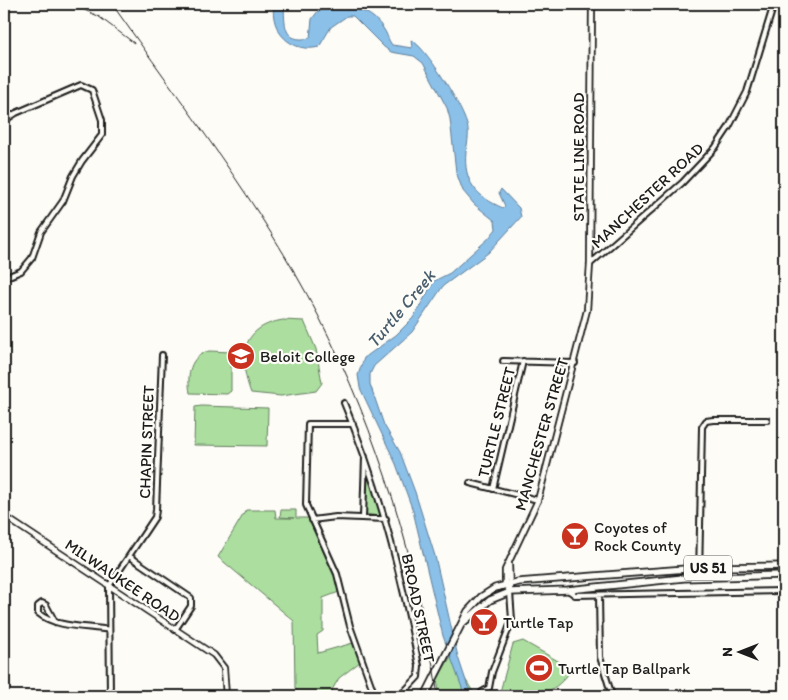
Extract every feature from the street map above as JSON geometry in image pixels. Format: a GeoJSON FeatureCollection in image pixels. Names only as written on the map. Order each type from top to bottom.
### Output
{"type":"FeatureCollection","features":[{"type":"Feature","properties":{"kind":"main road","name":"US 51"},"geometry":{"type":"LineString","coordinates":[[425,696],[468,611],[481,597],[508,584],[698,568],[784,566]]}},
{"type":"Feature","properties":{"kind":"main road","name":"US 51"},"geometry":{"type":"LineString","coordinates":[[459,628],[474,612],[490,600],[510,592],[568,590],[699,577],[784,575]]}},
{"type":"Feature","properties":{"kind":"street","name":"STATE LINE ROAD"},"geometry":{"type":"LineString","coordinates":[[586,310],[590,264],[592,4]]}},
{"type":"Feature","properties":{"kind":"street","name":"MANCHESTER ROAD"},"geometry":{"type":"LineString","coordinates":[[590,264],[682,183],[715,148],[729,127],[747,92],[774,4]]}},
{"type":"Feature","properties":{"kind":"street"},"geometry":{"type":"LineString","coordinates":[[4,121],[16,113],[81,85],[92,90],[103,128],[98,142],[73,176],[63,201],[41,232],[32,258],[21,271],[4,278]]}},
{"type":"Feature","properties":{"kind":"street","name":"MANCHESTER STREET"},"geometry":{"type":"LineString","coordinates":[[510,592],[508,584],[509,560],[538,500],[575,363],[586,310]]}},
{"type":"Feature","properties":{"kind":"street","name":"CHAPIN STREET"},"geometry":{"type":"LineString","coordinates":[[109,586],[155,516],[162,355]]}},
{"type":"Feature","properties":{"kind":"street"},"geometry":{"type":"LineString","coordinates":[[504,361],[575,363]]}},
{"type":"Feature","properties":{"kind":"street","name":"TURTLE STREET"},"geometry":{"type":"LineString","coordinates":[[493,489],[523,361]]}},
{"type":"Feature","properties":{"kind":"street"},"geometry":{"type":"LineString","coordinates":[[312,520],[336,517],[386,519],[365,452],[344,403]]}},
{"type":"Feature","properties":{"kind":"street"},"geometry":{"type":"LineString","coordinates":[[699,577],[702,427],[706,421],[713,420],[767,420]]}},
{"type":"Feature","properties":{"kind":"street"},"geometry":{"type":"LineString","coordinates":[[353,424],[308,424],[305,498],[312,520],[337,574],[350,626],[374,696]]}},
{"type":"Feature","properties":{"kind":"street"},"geometry":{"type":"LineString","coordinates":[[363,518],[365,452]]}},
{"type":"Feature","properties":{"kind":"street"},"geometry":{"type":"LineString","coordinates":[[470,483],[538,500]]}},
{"type":"Feature","properties":{"kind":"street","name":"MILWAUKEE ROAD"},"geometry":{"type":"LineString","coordinates":[[4,516],[214,655],[224,668],[226,696]]}},
{"type":"Feature","properties":{"kind":"street","name":"BROAD STREET"},"geometry":{"type":"LineString","coordinates":[[386,519],[420,670],[418,677],[400,696]]}},
{"type":"Feature","properties":{"kind":"street"},"geometry":{"type":"LineString","coordinates":[[129,556],[192,600],[191,606],[176,630]]}},
{"type":"Feature","properties":{"kind":"street"},"geometry":{"type":"LineString","coordinates":[[109,586],[110,696]]}},
{"type":"Feature","properties":{"kind":"street"},"geometry":{"type":"LineString","coordinates":[[568,590],[575,594],[784,592]]}},
{"type":"Feature","properties":{"kind":"street"},"geometry":{"type":"LineString","coordinates":[[482,692],[489,688],[492,672],[512,620],[510,592]]}},
{"type":"Feature","properties":{"kind":"street"},"geometry":{"type":"LineString","coordinates":[[599,594],[600,657],[612,696]]}},
{"type":"Feature","properties":{"kind":"street"},"geometry":{"type":"LineString","coordinates":[[55,622],[46,605],[42,603],[38,606],[38,613],[55,622],[109,630]]}},
{"type":"Feature","properties":{"kind":"green space"},"geometry":{"type":"Polygon","coordinates":[[[283,320],[304,321],[316,349],[322,383],[316,391],[281,396],[251,393],[244,368],[246,346],[258,330],[283,320]]]}},
{"type":"Feature","properties":{"kind":"green space"},"geometry":{"type":"Polygon","coordinates":[[[209,351],[231,352],[231,391],[227,394],[190,393],[189,374],[193,362],[197,357],[209,351]]]}},
{"type":"Feature","properties":{"kind":"green space"},"geometry":{"type":"Polygon","coordinates":[[[195,407],[268,408],[267,446],[194,445],[195,407]]]}},
{"type":"Feature","properties":{"kind":"green space"},"geometry":{"type":"Polygon","coordinates":[[[368,474],[381,513],[378,516],[366,514],[368,474]]]}},
{"type":"Feature","properties":{"kind":"green space"},"geometry":{"type":"Polygon","coordinates":[[[246,510],[275,510],[276,518],[294,518],[280,517],[281,510],[296,510],[296,518],[308,518],[334,573],[339,592],[323,598],[323,631],[317,635],[318,653],[353,643],[360,662],[339,678],[332,690],[338,696],[301,696],[295,688],[294,621],[218,557],[246,510]]]}},
{"type":"Feature","properties":{"kind":"green space","name":"Turtle Tap Ballpark"},"geometry":{"type":"Polygon","coordinates":[[[523,641],[572,669],[551,690],[530,696],[505,695],[500,692],[513,644],[523,641]]]}},
{"type":"Feature","properties":{"kind":"green space"},"geometry":{"type":"Polygon","coordinates":[[[451,656],[475,695],[490,694],[491,696],[440,696],[437,680],[451,656]]]}},
{"type":"Feature","properties":{"kind":"water"},"geometry":{"type":"Polygon","coordinates":[[[274,4],[284,4],[285,25],[290,35],[294,38],[310,38],[312,19],[318,11],[345,8],[369,14],[383,28],[392,45],[412,48],[411,40],[418,45],[444,80],[466,121],[468,129],[467,172],[474,187],[486,199],[503,208],[505,206],[499,193],[501,189],[519,208],[521,217],[488,253],[443,286],[412,332],[374,366],[370,374],[370,384],[384,425],[400,452],[415,492],[435,556],[458,657],[468,687],[474,696],[465,696],[443,636],[413,511],[396,464],[360,388],[358,375],[364,358],[396,335],[413,318],[434,281],[450,273],[489,238],[496,229],[495,221],[474,204],[463,191],[456,172],[447,108],[423,63],[414,56],[391,52],[353,16],[347,16],[331,27],[319,47],[300,47],[292,44],[284,38],[275,23],[273,14],[274,4]]]}},
{"type":"Feature","properties":{"kind":"railway"},"geometry":{"type":"LineString","coordinates":[[71,4],[98,16],[134,43]]}},
{"type":"Feature","properties":{"kind":"railway"},"geometry":{"type":"LineString","coordinates":[[112,4],[220,156],[272,234],[296,274],[340,360],[378,453],[393,501],[419,598],[438,696]]}},
{"type":"Feature","properties":{"kind":"place","name":"Beloit College"},"geometry":{"type":"Point","coordinates":[241,356]}},
{"type":"Feature","properties":{"kind":"place","name":"Coyotes of Rock County"},"geometry":{"type":"Point","coordinates":[575,536]}},
{"type":"Feature","properties":{"kind":"place","name":"Turtle Tap"},"geometry":{"type":"Point","coordinates":[484,622]}},
{"type":"Feature","properties":{"kind":"place","name":"Turtle Tap Ballpark"},"geometry":{"type":"Point","coordinates":[539,668]}},
{"type":"Feature","properties":{"kind":"water label","name":"Turtle Creek"},"geometry":{"type":"Point","coordinates":[401,309]}}]}
